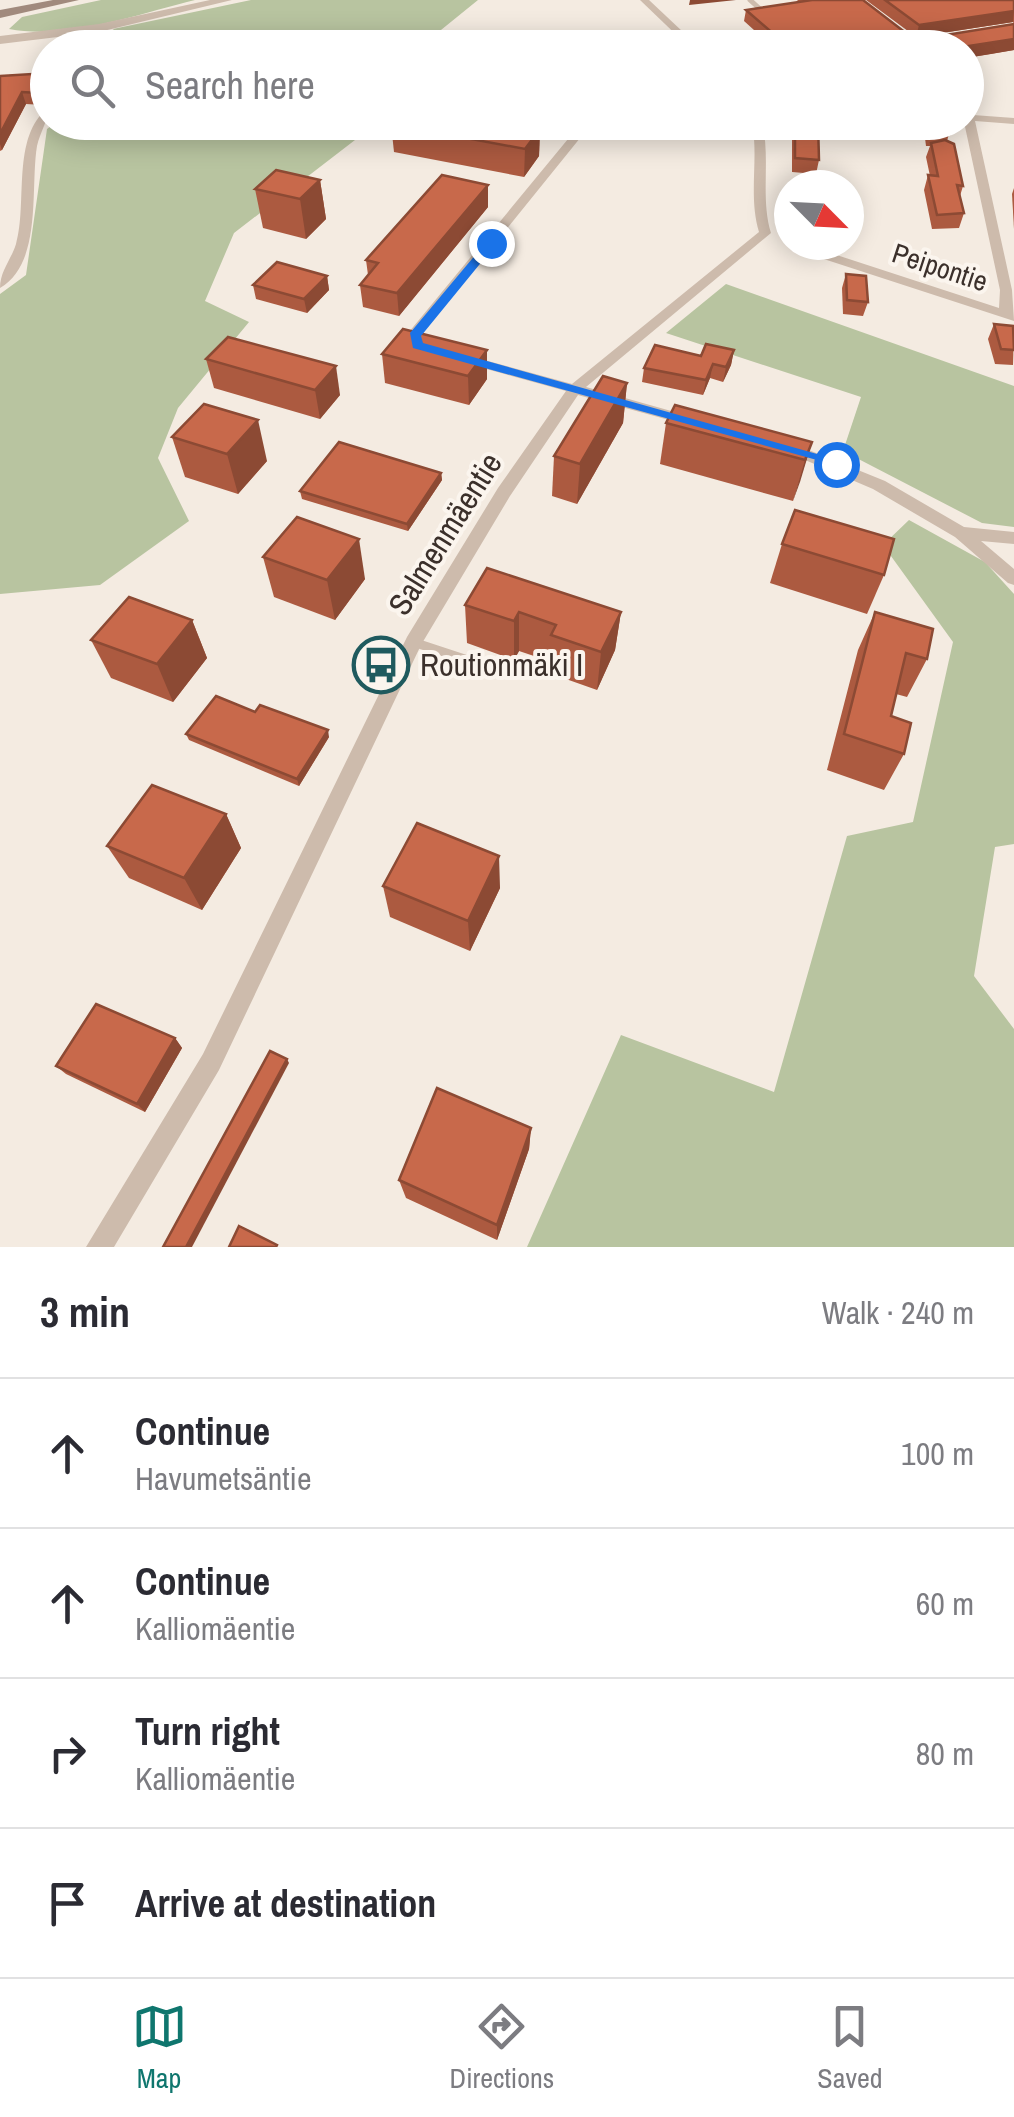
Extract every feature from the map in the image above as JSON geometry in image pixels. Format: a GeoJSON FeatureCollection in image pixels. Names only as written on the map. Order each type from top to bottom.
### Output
{"type":"FeatureCollection","features":[{"type":"Feature","properties":{"kind":"main road"},"geometry":{"type":"LineString","coordinates":[[0,14],[73,0]]}},
{"type":"Feature","properties":{"kind":"street"},"geometry":{"type":"LineString","coordinates":[[82,30],[226,0]]}},
{"type":"Feature","properties":{"kind":"street"},"geometry":{"type":"LineString","coordinates":[[644,0],[676,30]]}},
{"type":"Feature","properties":{"kind":"street"},"geometry":{"type":"LineString","coordinates":[[0,40],[30,36]]}},
{"type":"Feature","properties":{"kind":"street"},"geometry":{"type":"LineString","coordinates":[[984,115],[1014,121]]}},
{"type":"Feature","properties":{"kind":"street"},"geometry":{"type":"LineString","coordinates":[[0,284],[14,271],[20,256],[34,140]]}},
{"type":"Feature","properties":{"kind":"street"},"geometry":{"type":"LineString","coordinates":[[434,350],[417,346],[414,335],[573,140]]}},
{"type":"Feature","properties":{"kind":"street"},"geometry":{"type":"LineString","coordinates":[[761,140],[759,219],[764,233]]}},
{"type":"Feature","properties":{"kind":"street"},"geometry":{"type":"LineString","coordinates":[[974,140],[1010,315]]}},
{"type":"Feature","properties":{"kind":"street","name":"Peipontie"},"geometry":{"type":"LineString","coordinates":[[764,233],[774,237]]}},
{"type":"Feature","properties":{"kind":"street","name":"Salmenmäentie"},"geometry":{"type":"LineString","coordinates":[[99,1247],[212,1062],[413,642],[504,492],[574,389],[764,233]]}},
{"type":"Feature","properties":{"kind":"street","name":"Peipontie"},"geometry":{"type":"LineString","coordinates":[[841,260],[1010,315]]}},
{"type":"Feature","properties":{"kind":"street"},"geometry":{"type":"LineString","coordinates":[[452,355],[701,424]]}},
{"type":"Feature","properties":{"kind":"street"},"geometry":{"type":"LineString","coordinates":[[773,443],[836,464],[961,533],[1014,579]]}},
{"type":"Feature","properties":{"kind":"street"},"geometry":{"type":"LineString","coordinates":[[961,533],[1014,538]]}},
{"type":"Feature","properties":{"kind":"lane"},"geometry":{"type":"LineString","coordinates":[[750,0],[760,9]]}},
{"type":"Feature","properties":{"kind":"lane"},"geometry":{"type":"LineString","coordinates":[[413,642],[498,670]]}},
{"type":"Feature","properties":{"kind":"green space"},"geometry":{"type":"Polygon","coordinates":[[[101,0],[195,0],[79,28],[9,29],[22,17],[101,0]]]}},
{"type":"Feature","properties":{"kind":"green space"},"geometry":{"type":"Polygon","coordinates":[[[251,0],[478,0],[441,30],[113,29],[251,0]]]}},
{"type":"Feature","properties":{"kind":"green space"},"geometry":{"type":"Polygon","coordinates":[[[45,140],[355,140],[234,233],[205,301],[249,322],[178,408],[158,458],[189,521],[100,585],[0,594],[0,294],[26,275],[45,140]]]}},
{"type":"Feature","properties":{"kind":"green space"},"geometry":{"type":"Polygon","coordinates":[[[726,284],[1014,386],[1014,527],[982,523],[843,451],[861,397],[666,333],[726,284]]]}},
{"type":"Feature","properties":{"kind":"green space"},"geometry":{"type":"Polygon","coordinates":[[[909,520],[985,562],[1014,594],[1014,844],[995,847],[974,976],[1014,1029],[1014,1247],[527,1247],[621,1035],[774,1092],[847,836],[913,822],[953,642],[883,545],[909,520]]]}},
{"type":"Feature","properties":{"kind":"building"},"geometry":{"type":"Polygon","coordinates":[[[812,0],[863,0],[902,30],[769,30],[746,10],[812,0]]]}},
{"type":"Feature","properties":{"kind":"building"},"geometry":{"type":"Polygon","coordinates":[[[885,0],[1014,0],[1014,11],[919,25],[885,0]]]}},
{"type":"Feature","properties":{"kind":"building"},"geometry":{"type":"Polygon","coordinates":[[[1014,24],[1014,39],[984,44],[984,30],[977,30],[1014,24]]]}},
{"type":"Feature","properties":{"kind":"building"},"geometry":{"type":"Polygon","coordinates":[[[30,74],[30,92],[22,92],[0,134],[0,76],[30,74]]]}},
{"type":"Feature","properties":{"kind":"building"},"geometry":{"type":"Polygon","coordinates":[[[477,140],[532,140],[525,149],[477,140]]]}},
{"type":"Feature","properties":{"kind":"building"},"geometry":{"type":"Polygon","coordinates":[[[795,140],[818,140],[819,160],[795,158],[795,140]]]}},
{"type":"Feature","properties":{"kind":"building"},"geometry":{"type":"Polygon","coordinates":[[[945,140],[954,144],[964,213],[937,215],[928,175],[938,176],[931,143],[945,140]]]}},
{"type":"Feature","properties":{"kind":"building"},"geometry":{"type":"Polygon","coordinates":[[[276,170],[320,180],[300,199],[255,189],[276,170]]]}},
{"type":"Feature","properties":{"kind":"building"},"geometry":{"type":"Polygon","coordinates":[[[442,175],[488,185],[397,293],[360,285],[378,263],[366,260],[442,175]]]}},
{"type":"Feature","properties":{"kind":"building"},"geometry":{"type":"Polygon","coordinates":[[[277,262],[327,276],[304,299],[253,285],[277,262]]]}},
{"type":"Feature","properties":{"kind":"building"},"geometry":{"type":"Polygon","coordinates":[[[846,274],[866,276],[868,302],[847,300],[846,274]]]}},
{"type":"Feature","properties":{"kind":"building"},"geometry":{"type":"Polygon","coordinates":[[[994,324],[1013,326],[1014,350],[1001,349],[994,324]]]}},
{"type":"Feature","properties":{"kind":"building"},"geometry":{"type":"Polygon","coordinates":[[[403,329],[487,350],[468,376],[382,354],[403,329]]]}},
{"type":"Feature","properties":{"kind":"building"},"geometry":{"type":"Polygon","coordinates":[[[228,337],[336,366],[315,390],[206,359],[228,337]]]}},
{"type":"Feature","properties":{"kind":"building"},"geometry":{"type":"Polygon","coordinates":[[[706,344],[734,350],[726,367],[713,364],[706,380],[644,368],[655,345],[701,356],[706,344]]]}},
{"type":"Feature","properties":{"kind":"building"},"geometry":{"type":"Polygon","coordinates":[[[603,376],[627,383],[580,464],[554,456],[603,376]]]}},
{"type":"Feature","properties":{"kind":"building"},"geometry":{"type":"Polygon","coordinates":[[[204,404],[258,420],[227,454],[172,437],[204,404]]]}},
{"type":"Feature","properties":{"kind":"building"},"geometry":{"type":"Polygon","coordinates":[[[675,405],[812,442],[805,460],[666,423],[675,405]]]}},
{"type":"Feature","properties":{"kind":"building"},"geometry":{"type":"Polygon","coordinates":[[[339,442],[441,473],[407,524],[300,491],[339,442]]]}},
{"type":"Feature","properties":{"kind":"building"},"geometry":{"type":"Polygon","coordinates":[[[795,510],[894,539],[884,575],[782,544],[795,510]]]}},
{"type":"Feature","properties":{"kind":"building"},"geometry":{"type":"Polygon","coordinates":[[[297,517],[359,539],[327,580],[263,557],[297,517]]]}},
{"type":"Feature","properties":{"kind":"building"},"geometry":{"type":"Polygon","coordinates":[[[487,568],[621,612],[601,652],[551,635],[556,625],[519,612],[514,621],[465,605],[487,568]]]}},
{"type":"Feature","properties":{"kind":"building"},"geometry":{"type":"Polygon","coordinates":[[[129,597],[192,620],[157,664],[91,640],[129,597]]]}},
{"type":"Feature","properties":{"kind":"building"},"geometry":{"type":"Polygon","coordinates":[[[875,612],[933,629],[927,659],[906,653],[891,716],[911,723],[904,754],[844,734],[875,612]]]}},
{"type":"Feature","properties":{"kind":"building"},"geometry":{"type":"Polygon","coordinates":[[[216,696],[255,712],[260,705],[328,730],[297,779],[186,734],[216,696]]]}},
{"type":"Feature","properties":{"kind":"building"},"geometry":{"type":"Polygon","coordinates":[[[152,785],[226,814],[184,878],[107,846],[152,785]]]}},
{"type":"Feature","properties":{"kind":"building"},"geometry":{"type":"Polygon","coordinates":[[[417,823],[499,856],[468,921],[383,886],[417,823]]]}},
{"type":"Feature","properties":{"kind":"building"},"geometry":{"type":"Polygon","coordinates":[[[96,1004],[175,1038],[137,1104],[56,1066],[96,1004]]]}},
{"type":"Feature","properties":{"kind":"building"},"geometry":{"type":"Polygon","coordinates":[[[270,1051],[287,1059],[186,1247],[163,1247],[270,1051]]]}},
{"type":"Feature","properties":{"kind":"building"},"geometry":{"type":"Polygon","coordinates":[[[437,1088],[531,1128],[497,1225],[399,1180],[437,1088]]]}},
{"type":"Feature","properties":{"kind":"building"},"geometry":{"type":"Polygon","coordinates":[[[239,1226],[277,1245],[276,1247],[229,1247],[239,1226]]]}},
{"type":"Feature","properties":{"kind":"place","name":"Routionmäki I"},"geometry":{"type":"Point","coordinates":[381,665]}},
{"type":"Feature","properties":{"kind":"route"},"geometry":{"type":"LineString","coordinates":[[491,243],[414,335],[417,346],[809,453],[836,464]]}}]}
